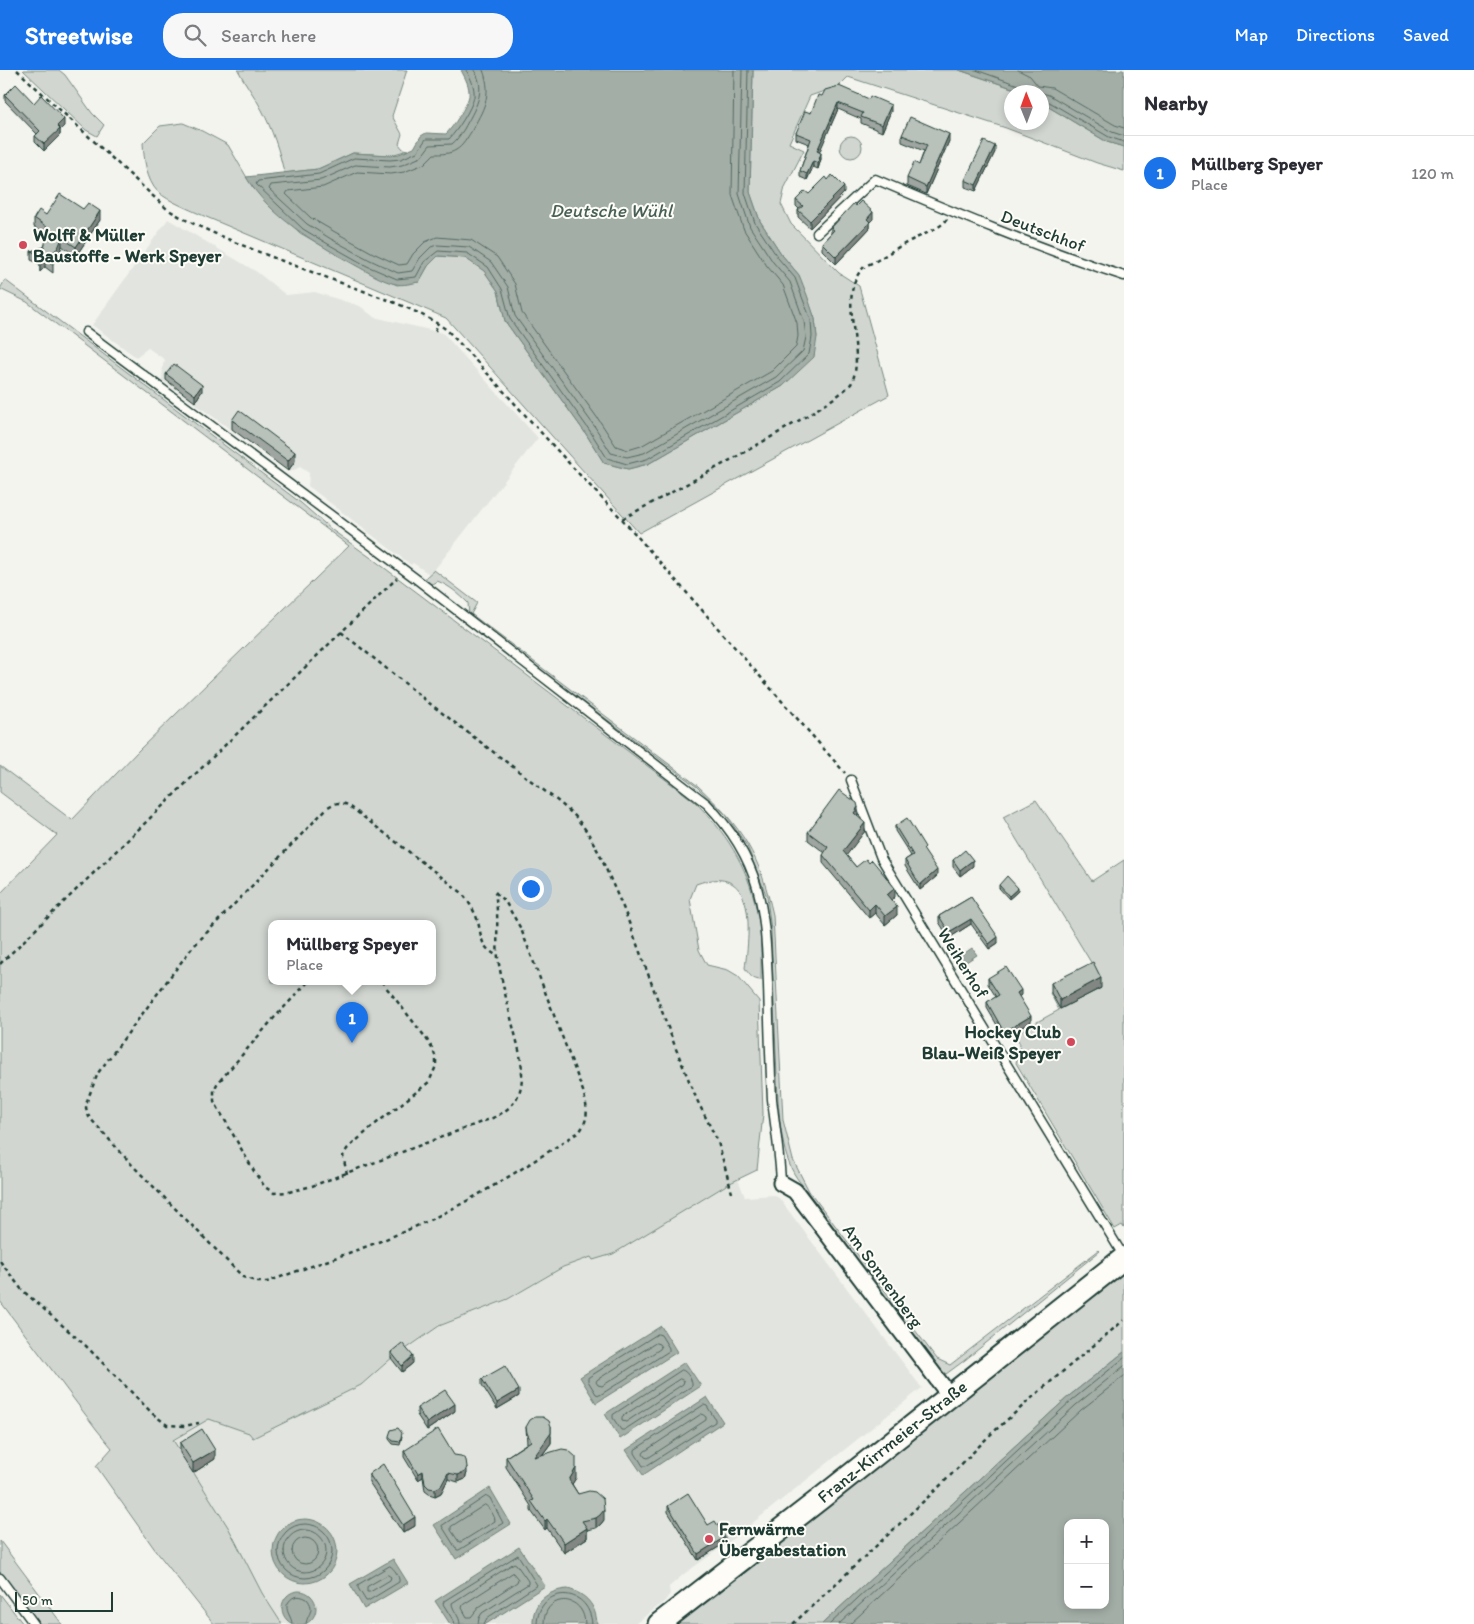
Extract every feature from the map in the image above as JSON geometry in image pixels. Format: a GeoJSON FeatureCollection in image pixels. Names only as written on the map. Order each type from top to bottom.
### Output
{"type":"FeatureCollection","features":[{"type":"Feature","properties":{"kind":"street","name":"Am Sonnenberg"},"geometry":{"type":"LineString","coordinates":[[781,1183],[796,1191],[950,1396]]}},
{"type":"Feature","properties":{"kind":"street","name":"Franz-Kirrmeier-Straße"},"geometry":{"type":"LineString","coordinates":[[659,1624],[1124,1257]]}},
{"type":"Feature","properties":{"kind":"lane","name":"Deutschhof"},"geometry":{"type":"LineString","coordinates":[[817,233],[875,179],[1073,259],[1124,276]]}},
{"type":"Feature","properties":{"kind":"lane"},"geometry":{"type":"LineString","coordinates":[[86,332],[415,578],[707,804],[719,817],[740,846],[750,866],[764,912],[772,1099],[779,1148],[781,1183]]}},
{"type":"Feature","properties":{"kind":"lane","name":"Weiherhof"},"geometry":{"type":"LineString","coordinates":[[851,780],[881,858],[1124,1257]]}},
{"type":"Feature","properties":{"kind":"lane"},"geometry":{"type":"LineString","coordinates":[[0,1578],[34,1624]]}},
{"type":"Feature","properties":{"kind":"path"},"geometry":{"type":"LineString","coordinates":[[17,70],[155,198],[184,219],[311,272],[389,300],[447,330],[500,386],[582,479],[622,519],[851,780]]}},
{"type":"Feature","properties":{"kind":"path"},"geometry":{"type":"LineString","coordinates":[[622,519],[778,432],[835,398],[851,385],[856,371],[857,356],[851,303],[853,284],[863,268],[943,224],[952,211]]}},
{"type":"Feature","properties":{"kind":"path"},"geometry":{"type":"LineString","coordinates":[[434,331],[438,324]]}},
{"type":"Feature","properties":{"kind":"path"},"geometry":{"type":"LineString","coordinates":[[0,964],[404,571]]}},
{"type":"Feature","properties":{"kind":"path"},"geometry":{"type":"LineString","coordinates":[[341,632],[433,706],[542,788],[575,816],[588,833],[625,912],[676,1049],[697,1100],[718,1142],[732,1193]]}},
{"type":"Feature","properties":{"kind":"path"},"geometry":{"type":"LineString","coordinates":[[305,985],[274,1018],[217,1084],[214,1090],[214,1101],[255,1173],[270,1191],[281,1194],[347,1174],[494,1117],[512,1105],[517,1098],[521,1083],[521,1061],[502,982],[498,956],[498,908],[495,892],[506,903],[521,928],[583,1091],[587,1115],[585,1125],[579,1132],[520,1170],[447,1212],[393,1236],[267,1282],[249,1280],[242,1277],[133,1166],[89,1117],[86,1108],[86,1101],[98,1073],[191,949],[322,814],[335,803],[341,802],[348,805],[460,892],[467,900],[476,917],[481,939],[485,947],[498,956]]}},
{"type":"Feature","properties":{"kind":"path"},"geometry":{"type":"LineString","coordinates":[[347,1174],[343,1156],[346,1149],[429,1082],[436,1066],[436,1058],[426,1038],[384,985]]}},
{"type":"Feature","properties":{"kind":"path"},"geometry":{"type":"LineString","coordinates":[[0,1261],[22,1290],[86,1346],[153,1414],[167,1424],[184,1426],[199,1423]]}},
{"type":"Feature","properties":{"kind":"path"},"geometry":{"type":"LineString","coordinates":[[794,1624],[943,1483],[990,1435],[1042,1388],[1124,1320]]}},
{"type":"Feature","properties":{"kind":"shaded area"},"geometry":{"type":"Polygon","coordinates":[[[23,70],[59,70],[65,75],[92,113],[104,125],[97,136],[86,130],[23,70]]]}},
{"type":"Feature","properties":{"kind":"shaded area"},"geometry":{"type":"Polygon","coordinates":[[[238,70],[407,70],[392,116],[402,134],[399,144],[403,149],[408,150],[391,155],[353,153],[318,169],[284,173],[269,125],[238,70]]]}},
{"type":"Feature","properties":{"kind":"shaded area"},"geometry":{"type":"Polygon","coordinates":[[[753,70],[959,70],[1004,85],[1004,127],[848,77],[839,86],[810,96],[789,143],[804,150],[785,187],[781,204],[791,224],[839,273],[859,286],[889,395],[639,533],[446,318],[174,202],[158,192],[154,187],[148,175],[143,143],[160,126],[183,123],[228,145],[253,188],[300,233],[365,270],[397,285],[419,282],[428,266],[438,256],[465,258],[484,270],[498,291],[505,321],[586,434],[604,463],[628,469],[648,464],[783,386],[817,337],[815,319],[799,275],[782,255],[760,221],[750,192],[753,70]]]}},
{"type":"Feature","properties":{"kind":"shaded area"},"geometry":{"type":"Polygon","coordinates":[[[1049,107],[1107,142],[1124,147],[1124,171],[1097,163],[1011,130],[1049,130],[1049,107]]]}},
{"type":"Feature","properties":{"kind":"shaded area"},"geometry":{"type":"Polygon","coordinates":[[[847,136],[855,136],[862,143],[862,151],[855,158],[847,158],[840,151],[840,143],[847,136]]]}},
{"type":"Feature","properties":{"kind":"shaded area"},"geometry":{"type":"Polygon","coordinates":[[[168,219],[257,272],[286,295],[315,292],[360,306],[374,317],[443,333],[538,438],[432,573],[429,574],[413,563],[411,565],[308,486],[309,473],[300,467],[290,472],[162,380],[165,360],[148,348],[136,357],[92,325],[168,219]]]}},
{"type":"Feature","properties":{"kind":"shaded area"},"geometry":{"type":"Polygon","coordinates":[[[5,280],[301,503],[332,530],[694,801],[716,824],[741,863],[752,892],[758,916],[761,943],[761,980],[752,977],[745,968],[748,918],[740,891],[730,882],[716,880],[696,884],[690,899],[699,950],[707,965],[728,970],[738,976],[759,1001],[763,1114],[757,1170],[728,1184],[613,1254],[593,1260],[591,1257],[563,1267],[508,1299],[439,1326],[403,1351],[402,1349],[361,1385],[253,1438],[249,1433],[209,1419],[173,1440],[228,1527],[262,1593],[282,1624],[214,1624],[156,1551],[96,1466],[112,1448],[0,1301],[0,894],[57,835],[0,792],[0,766],[72,820],[139,750],[349,546],[27,302],[0,289],[5,280]]]}},
{"type":"Feature","properties":{"kind":"shaded area"},"geometry":{"type":"Polygon","coordinates":[[[434,570],[477,603],[471,614],[698,786],[727,816],[748,844],[762,876],[773,915],[783,1120],[793,1160],[809,1191],[937,1359],[950,1365],[1100,1251],[946,1374],[940,1370],[791,1168],[784,1146],[778,1100],[771,930],[767,897],[747,846],[726,815],[697,787],[469,616],[468,603],[454,590],[437,581],[432,584],[426,583],[426,577],[434,570]]]}},
{"type":"Feature","properties":{"kind":"shaded area","name":"Hockey Club Blau-Weiß Speyer"},"geometry":{"type":"Polygon","coordinates":[[[1036,800],[1092,881],[1124,860],[1124,1228],[1122,1225],[1115,1229],[1016,1063],[1020,1044],[1015,1034],[1059,1010],[1050,993],[1095,969],[1003,817],[1036,800]]]}},
{"type":"Feature","properties":{"kind":"shaded area"},"geometry":{"type":"Polygon","coordinates":[[[738,1179],[745,1197],[773,1195],[779,1198],[922,1388],[725,1545],[684,1574],[669,1587],[670,1594],[665,1601],[635,1624],[282,1624],[262,1593],[228,1527],[173,1441],[209,1419],[249,1433],[253,1438],[361,1385],[402,1349],[404,1351],[439,1326],[509,1299],[563,1267],[591,1257],[738,1179]]]}},
{"type":"Feature","properties":{"kind":"shaded area"},"geometry":{"type":"Polygon","coordinates":[[[1124,1264],[1124,1352],[1069,1396],[822,1624],[669,1624],[1124,1264]]]}},
{"type":"Feature","properties":{"kind":"shaded area"},"geometry":{"type":"Polygon","coordinates":[[[0,1541],[62,1624],[39,1624],[0,1572],[0,1541]]]}},
{"type":"Feature","properties":{"kind":"shaded area"},"geometry":{"type":"Polygon","coordinates":[[[0,1594],[23,1624],[0,1624],[0,1594]]]}},
{"type":"Feature","properties":{"kind":"water","name":"Deutsche Wühl"},"geometry":{"type":"Polygon","coordinates":[[[461,70],[753,70],[750,192],[760,221],[782,255],[799,275],[807,295],[815,319],[817,337],[814,357],[783,386],[648,464],[628,469],[604,463],[586,434],[505,321],[498,291],[484,271],[465,258],[438,256],[428,266],[419,282],[402,285],[386,281],[294,228],[268,205],[246,177],[318,169],[353,153],[399,154],[414,148],[421,136],[426,133],[446,134],[466,105],[469,96],[468,85],[461,70]]]}},
{"type":"Feature","properties":{"kind":"water"},"geometry":{"type":"Polygon","coordinates":[[[959,70],[1124,70],[1124,147],[1107,142],[1049,107],[1049,85],[1004,85],[959,70]]]}},
{"type":"Feature","properties":{"kind":"water"},"geometry":{"type":"Polygon","coordinates":[[[972,948],[977,955],[963,964],[959,957],[972,948]]]}},
{"type":"Feature","properties":{"kind":"water"},"geometry":{"type":"Polygon","coordinates":[[[661,1326],[677,1352],[596,1403],[580,1377],[661,1326]]]}},
{"type":"Feature","properties":{"kind":"water"},"geometry":{"type":"Polygon","coordinates":[[[1124,1352],[1124,1624],[822,1624],[1069,1396],[1124,1352]]]}},
{"type":"Feature","properties":{"kind":"water"},"geometry":{"type":"Polygon","coordinates":[[[685,1362],[701,1386],[620,1439],[605,1414],[685,1362]]]}},
{"type":"Feature","properties":{"kind":"water"},"geometry":{"type":"Polygon","coordinates":[[[707,1397],[723,1422],[643,1475],[626,1450],[707,1397]]]}},
{"type":"Feature","properties":{"kind":"water"},"geometry":{"type":"Polygon","coordinates":[[[490,1488],[511,1524],[456,1559],[434,1525],[490,1488]]]}},
{"type":"Feature","properties":{"kind":"water"},"geometry":{"type":"Polygon","coordinates":[[[305,1519],[317,1521],[328,1528],[335,1539],[337,1551],[335,1563],[328,1574],[317,1581],[305,1583],[293,1581],[282,1574],[275,1563],[273,1551],[275,1539],[282,1528],[293,1521],[305,1519]]]}},
{"type":"Feature","properties":{"kind":"water"},"geometry":{"type":"Polygon","coordinates":[[[519,1547],[545,1586],[486,1624],[450,1624],[435,1601],[519,1547]]]}},
{"type":"Feature","properties":{"kind":"water"},"geometry":{"type":"Polygon","coordinates":[[[393,1559],[408,1583],[364,1609],[350,1584],[393,1559]]]}},
{"type":"Feature","properties":{"kind":"water"},"geometry":{"type":"Polygon","coordinates":[[[568,1589],[580,1594],[589,1601],[595,1611],[597,1624],[533,1624],[535,1609],[543,1599],[554,1592],[568,1589]]]}},
{"type":"Feature","properties":{"kind":"water"},"geometry":{"type":"Polygon","coordinates":[[[299,1591],[306,1592],[311,1596],[315,1601],[315,1615],[311,1620],[306,1624],[299,1625],[292,1624],[287,1620],[283,1615],[282,1608],[283,1601],[287,1596],[292,1592],[299,1591]]]}},
{"type":"Feature","properties":{"kind":"building"},"geometry":{"type":"Polygon","coordinates":[[[16,84],[34,103],[41,95],[64,119],[57,126],[60,129],[44,144],[35,136],[40,131],[5,95],[16,84]]]}},
{"type":"Feature","properties":{"kind":"building"},"geometry":{"type":"Polygon","coordinates":[[[839,86],[869,99],[870,96],[891,105],[882,125],[861,117],[863,113],[838,103],[817,151],[821,153],[818,163],[813,161],[807,174],[800,171],[811,139],[796,133],[805,111],[811,113],[818,95],[822,96],[825,90],[839,86]]]}},
{"type":"Feature","properties":{"kind":"building"},"geometry":{"type":"Polygon","coordinates":[[[910,117],[949,134],[926,187],[907,178],[914,162],[919,165],[927,145],[902,135],[910,117]]]}},
{"type":"Feature","properties":{"kind":"building"},"geometry":{"type":"Polygon","coordinates":[[[984,141],[995,146],[976,185],[965,180],[984,141]]]}},
{"type":"Feature","properties":{"kind":"building"},"geometry":{"type":"Polygon","coordinates":[[[832,175],[844,187],[810,221],[798,210],[803,206],[796,200],[805,191],[809,194],[826,177],[828,180],[832,175]]]}},
{"type":"Feature","properties":{"kind":"building"},"geometry":{"type":"Polygon","coordinates":[[[60,194],[83,209],[88,203],[100,211],[76,247],[62,238],[58,248],[53,252],[53,264],[45,258],[40,263],[42,256],[31,251],[44,247],[46,240],[54,232],[34,218],[39,210],[46,215],[60,194]]]}},
{"type":"Feature","properties":{"kind":"building"},"geometry":{"type":"Polygon","coordinates":[[[861,201],[873,212],[867,219],[870,222],[836,257],[822,243],[834,230],[831,228],[854,203],[856,206],[861,201]]]}},
{"type":"Feature","properties":{"kind":"building"},"geometry":{"type":"Polygon","coordinates":[[[174,364],[202,385],[195,395],[166,374],[174,364]]]}},
{"type":"Feature","properties":{"kind":"building"},"geometry":{"type":"Polygon","coordinates":[[[239,410],[295,452],[288,461],[232,420],[239,410]]]}},
{"type":"Feature","properties":{"kind":"building"},"geometry":{"type":"Polygon","coordinates":[[[839,790],[857,803],[858,807],[854,813],[865,823],[843,851],[856,867],[866,859],[869,863],[872,860],[895,888],[887,895],[897,907],[885,916],[875,904],[869,910],[823,855],[828,847],[808,832],[839,790]]]}},
{"type":"Feature","properties":{"kind":"building"},"geometry":{"type":"Polygon","coordinates":[[[907,818],[925,847],[923,849],[937,870],[920,885],[905,860],[913,855],[895,826],[907,818]]]}},
{"type":"Feature","properties":{"kind":"building"},"geometry":{"type":"Polygon","coordinates":[[[965,850],[973,860],[960,870],[953,860],[965,850]]]}},
{"type":"Feature","properties":{"kind":"building"},"geometry":{"type":"Polygon","coordinates":[[[1007,876],[1018,888],[1009,896],[999,885],[1007,876]]]}},
{"type":"Feature","properties":{"kind":"building"},"geometry":{"type":"Polygon","coordinates":[[[971,897],[998,937],[989,944],[971,919],[949,932],[939,916],[971,897]]]}},
{"type":"Feature","properties":{"kind":"building"},"geometry":{"type":"Polygon","coordinates":[[[1093,962],[1101,978],[1060,1000],[1051,983],[1093,962]]]}},
{"type":"Feature","properties":{"kind":"building"},"geometry":{"type":"Polygon","coordinates":[[[1006,967],[1021,990],[1017,993],[1031,1016],[1004,1032],[987,1002],[999,995],[988,978],[1006,967]]]}},
{"type":"Feature","properties":{"kind":"building"},"geometry":{"type":"Polygon","coordinates":[[[402,1343],[413,1356],[402,1366],[391,1352],[402,1343]]]}},
{"type":"Feature","properties":{"kind":"building"},"geometry":{"type":"Polygon","coordinates":[[[505,1366],[519,1390],[497,1403],[482,1379],[505,1366]]]}},
{"type":"Feature","properties":{"kind":"building"},"geometry":{"type":"Polygon","coordinates":[[[445,1390],[455,1404],[427,1423],[417,1408],[445,1390]]]}},
{"type":"Feature","properties":{"kind":"building"},"geometry":{"type":"Polygon","coordinates":[[[535,1417],[543,1417],[549,1421],[551,1433],[534,1457],[562,1449],[568,1450],[576,1457],[576,1468],[569,1480],[578,1494],[589,1491],[595,1492],[603,1499],[604,1510],[600,1515],[596,1518],[582,1521],[587,1528],[564,1543],[531,1501],[534,1500],[506,1457],[531,1441],[526,1427],[530,1420],[535,1417]]]}},
{"type":"Feature","properties":{"kind":"building"},"geometry":{"type":"Polygon","coordinates":[[[398,1428],[402,1433],[400,1442],[393,1441],[389,1436],[391,1430],[398,1428]]]}},
{"type":"Feature","properties":{"kind":"building"},"geometry":{"type":"Polygon","coordinates":[[[202,1429],[215,1450],[193,1463],[180,1443],[202,1429]]]}},
{"type":"Feature","properties":{"kind":"building"},"geometry":{"type":"Polygon","coordinates":[[[438,1429],[454,1455],[461,1456],[466,1460],[467,1467],[465,1472],[458,1475],[448,1473],[441,1486],[435,1489],[429,1488],[425,1484],[423,1471],[418,1474],[404,1451],[438,1429]]]}},
{"type":"Feature","properties":{"kind":"building"},"geometry":{"type":"Polygon","coordinates":[[[383,1464],[415,1517],[403,1525],[369,1474],[383,1464]]]}},
{"type":"Feature","properties":{"kind":"building"},"geometry":{"type":"Polygon","coordinates":[[[688,1493],[708,1525],[715,1521],[725,1537],[698,1554],[668,1506],[688,1493]]]}},
{"type":"Feature","properties":{"kind":"place","name":"Wolff & Müller Baustoffe - Werk Speyer"},"geometry":{"type":"Point","coordinates":[23,245]}},
{"type":"Feature","properties":{"kind":"place","name":"Hockey Club Blau-Weiß Speyer"},"geometry":{"type":"Point","coordinates":[1071,1042]}},
{"type":"Feature","properties":{"kind":"place","name":"Müllberg Speyer"},"geometry":{"type":"Point","coordinates":[352,1043]}},
{"type":"Feature","properties":{"kind":"place","name":"Fernwärme Übergabestation"},"geometry":{"type":"Point","coordinates":[709,1539]}}]}
